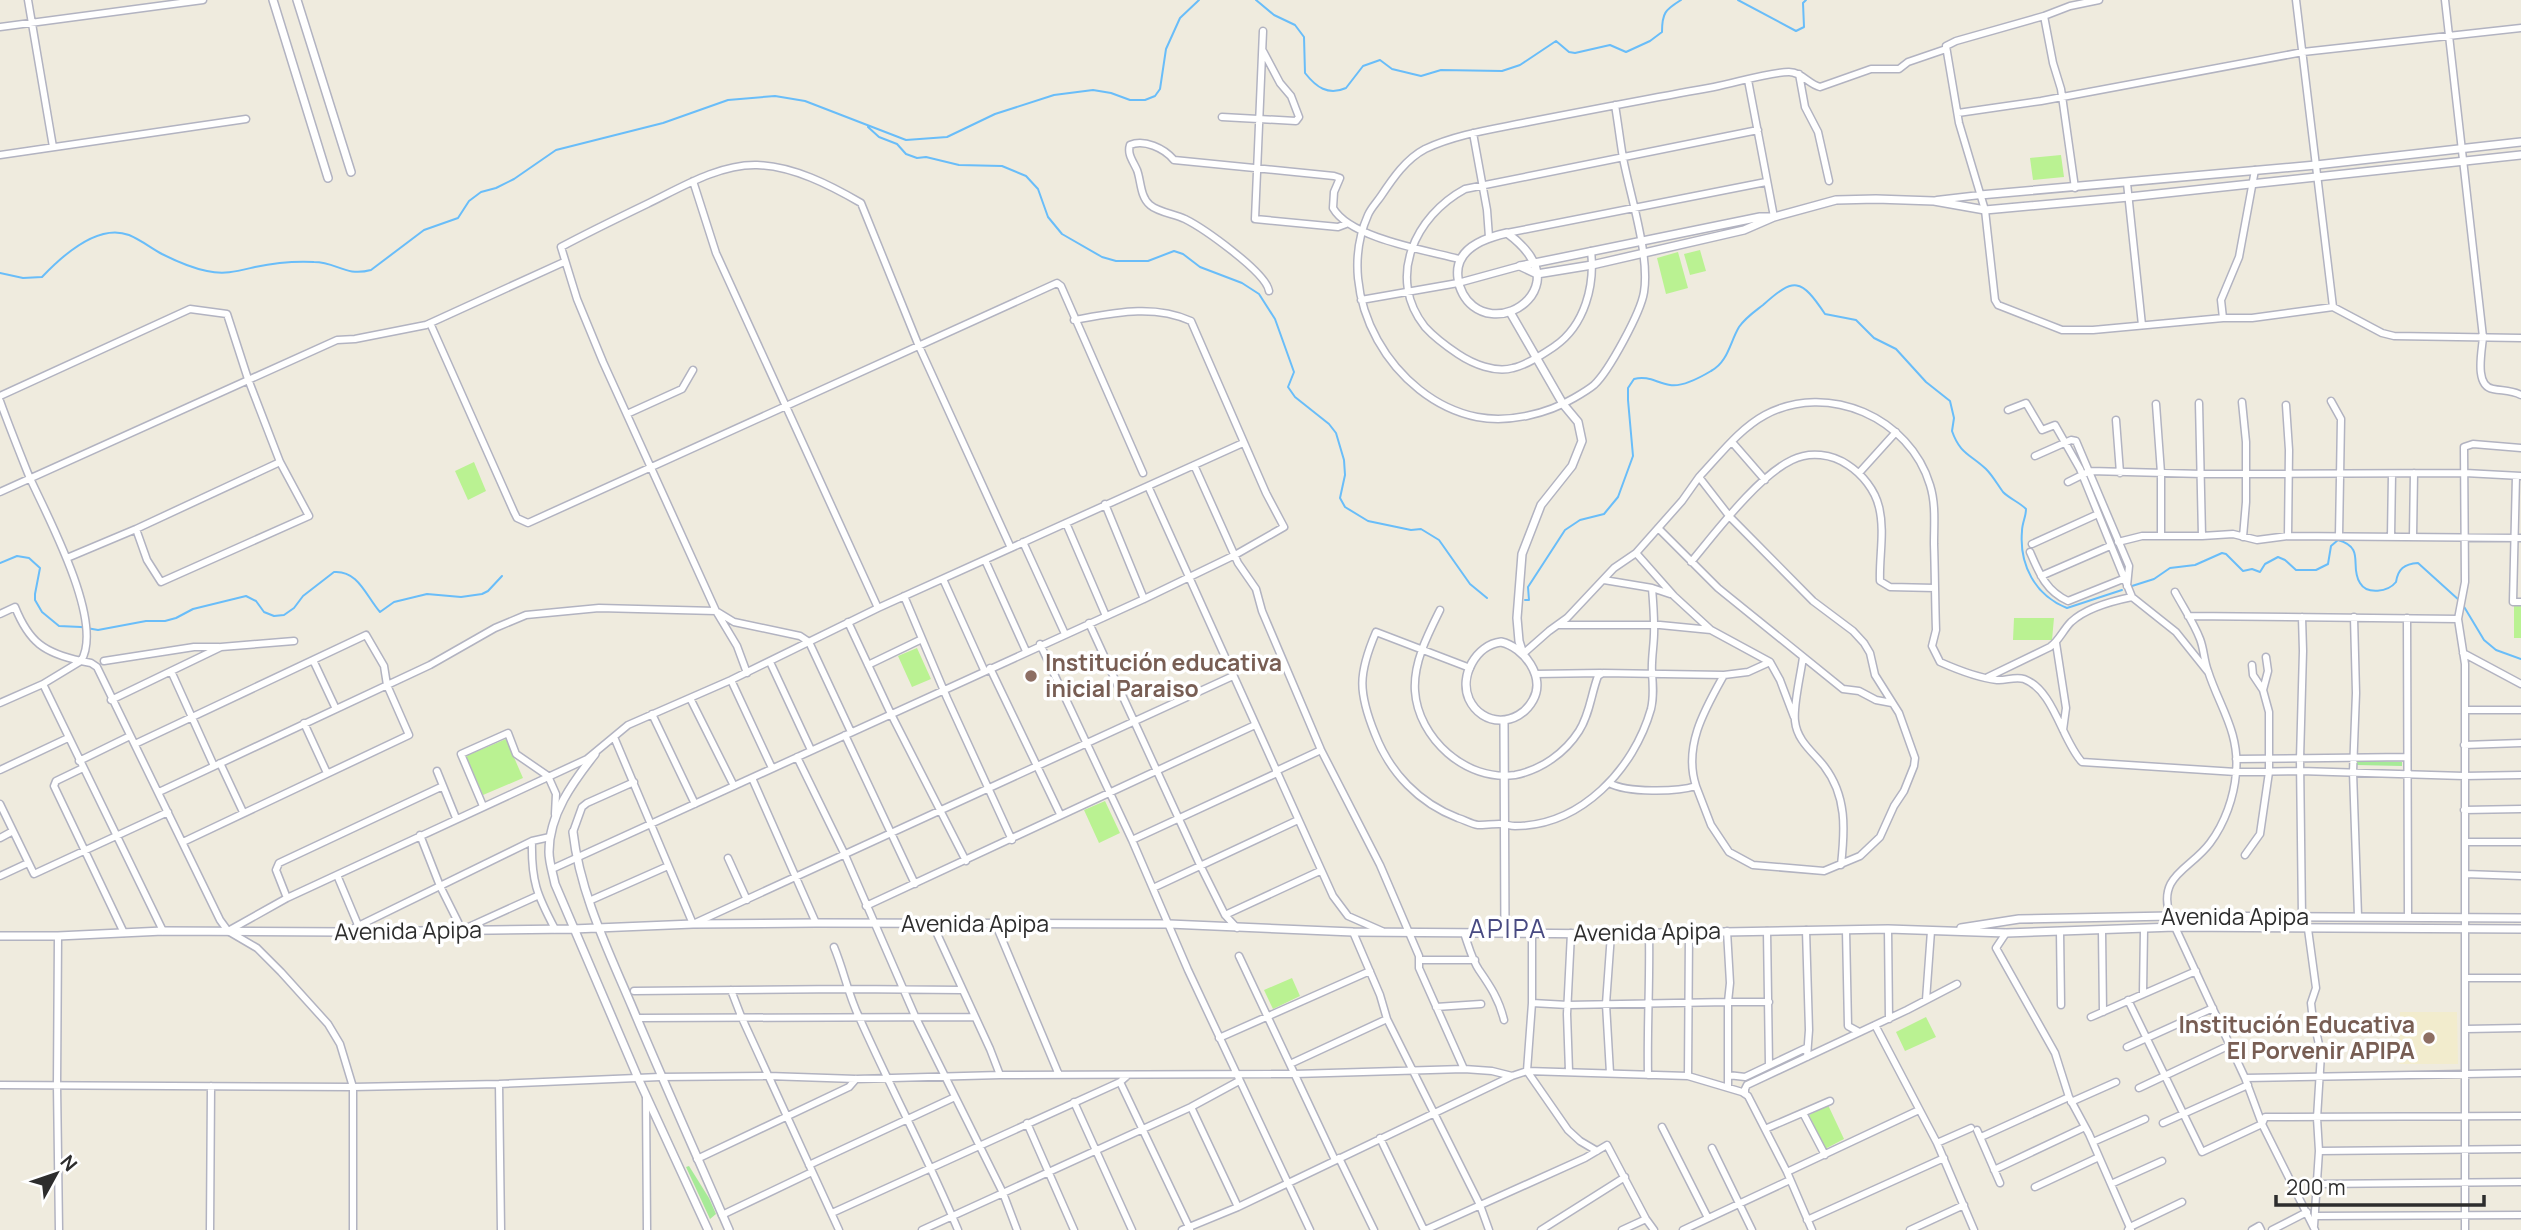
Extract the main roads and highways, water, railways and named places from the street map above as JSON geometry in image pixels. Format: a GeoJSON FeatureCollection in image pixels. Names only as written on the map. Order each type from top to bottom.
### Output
{"type":"FeatureCollection","features":[{"type":"Feature","properties":{"kind":"waterway"},"geometry":{"type":"LineString","coordinates":[[0,273],[23,278],[42,277],[81,244],[105,234],[117,233],[129,235],[178,262],[220,273],[299,262],[322,263],[354,272],[371,270],[424,230],[458,218],[469,201],[481,192],[514,179],[556,150],[663,123],[728,100],[775,96],[805,101],[906,140],[947,137],[995,114],[1054,95],[1093,90],[1130,100],[1145,100],[1155,96],[1160,89],[1166,49],[1180,18],[1199,0]]}},
{"type":"Feature","properties":{"kind":"waterway"},"geometry":{"type":"LineString","coordinates":[[1256,0],[1274,15],[1295,25],[1304,37],[1305,73],[1318,86],[1334,91],[1346,88],[1363,66],[1380,60],[1392,69],[1421,76],[1441,70],[1502,71],[1520,65],[1556,41],[1569,52],[1575,53],[1610,45],[1626,52],[1662,32],[1666,13],[1681,0]]}},
{"type":"Feature","properties":{"kind":"waterway"},"geometry":{"type":"LineString","coordinates":[[1738,0],[1796,31],[1804,27],[1803,3],[1806,0]]}},
{"type":"Feature","properties":{"kind":"waterway"},"geometry":{"type":"LineString","coordinates":[[868,127],[879,137],[897,144],[906,154],[917,158],[926,157],[959,165],[1002,166],[1026,176],[1038,189],[1048,217],[1062,234],[1102,257],[1116,261],[1148,261],[1174,251],[1183,254],[1200,267],[1242,283],[1259,294],[1275,319],[1294,372],[1288,387],[1295,397],[1329,424],[1336,433],[1344,460],[1345,475],[1340,498],[1345,507],[1368,521],[1411,530],[1421,529],[1439,540],[1470,584],[1487,598]]}},
{"type":"Feature","properties":{"kind":"waterway"},"geometry":{"type":"LineString","coordinates":[[1525,600],[1529,600],[1528,587],[1565,530],[1580,520],[1604,514],[1618,497],[1633,456],[1628,388],[1634,379],[1675,385],[1707,373],[1721,362],[1747,317],[1790,286],[1803,288],[1810,293],[1825,314],[1856,320],[1874,338],[1896,349],[1926,382],[1950,401],[1954,418],[1952,431],[1958,445],[1986,469],[2003,492],[2026,509],[2022,531],[2023,556],[2031,577],[2046,595],[2067,608],[2122,590]]}},
{"type":"Feature","properties":{"kind":"waterway"},"geometry":{"type":"LineString","coordinates":[[2132,586],[2154,579],[2170,568],[2195,565],[2222,553],[2243,571],[2252,569],[2260,572],[2265,564],[2278,557],[2296,570],[2316,570],[2328,564],[2331,546],[2338,540],[2352,548],[2357,577],[2363,587],[2372,591],[2388,588],[2396,582],[2402,568],[2418,563],[2460,601]]}},
{"type":"Feature","properties":{"kind":"waterway"},"geometry":{"type":"LineString","coordinates":[[0,563],[17,556],[29,558],[40,568],[35,600],[42,612],[59,626],[98,630],[146,621],[165,621],[193,609],[246,596],[256,601],[264,612],[274,616],[284,615],[334,572],[349,575],[361,585],[380,612],[394,602],[427,594],[461,597],[482,594],[502,576]]}},
{"type":"Feature","properties":{"kind":"waterway"},"geometry":{"type":"LineString","coordinates":[[2463,605],[2484,640],[2496,650],[2521,659]]}},
{"type":"Feature","properties":{"kind":"place","name":"Institución educativa inicial Paraiso"},"geometry":{"type":"Point","coordinates":[1031,676]}},
{"type":"Feature","properties":{"kind":"place","name":"Institución Educativa El Porvenir APIPA"},"geometry":{"type":"Point","coordinates":[2429,1038]}},
{"type":"Feature","properties":{"kind":"district","name":"APIPA"},"geometry":{"type":"Point","coordinates":[1508,929]}}]}
